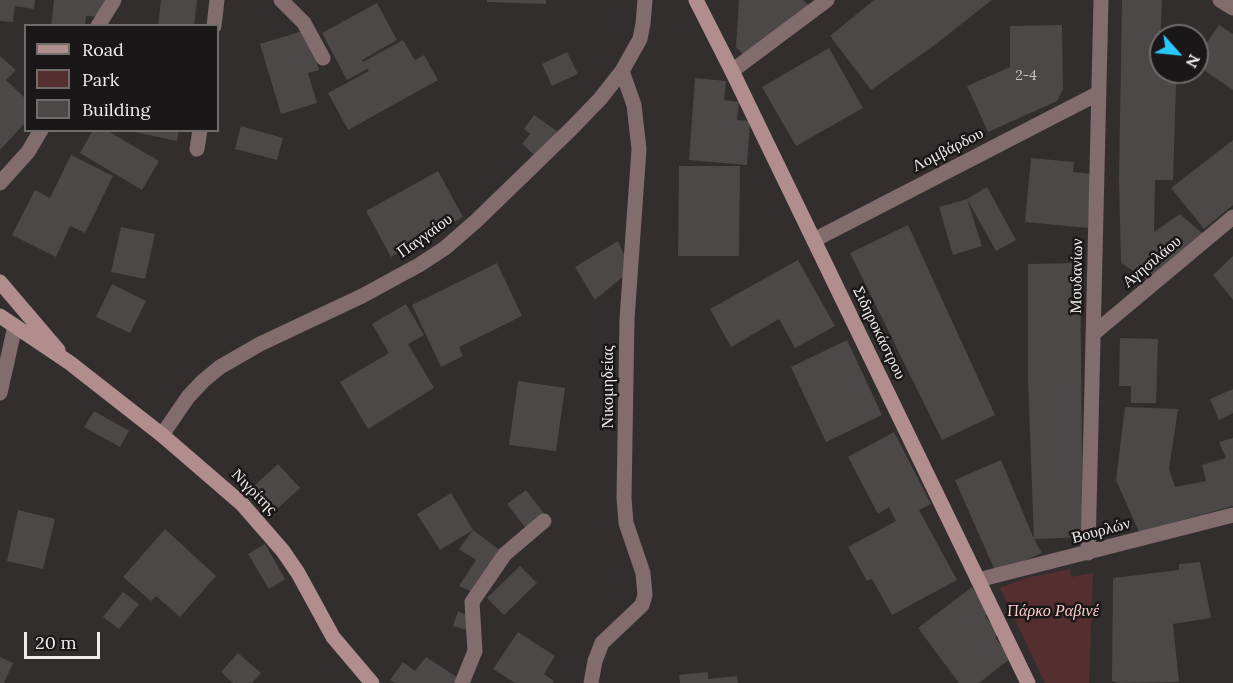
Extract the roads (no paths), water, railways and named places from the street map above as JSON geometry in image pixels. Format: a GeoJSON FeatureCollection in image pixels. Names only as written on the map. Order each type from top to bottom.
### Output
{"type":"FeatureCollection","features":[{"type":"Feature","properties":{"kind":"street"},"geometry":{"type":"LineString","coordinates":[[99,24],[114,0]]}},
{"type":"Feature","properties":{"kind":"street"},"geometry":{"type":"LineString","coordinates":[[214,24],[217,0]]}},
{"type":"Feature","properties":{"kind":"street"},"geometry":{"type":"LineString","coordinates":[[281,0],[304,23],[323,58]]}},
{"type":"Feature","properties":{"kind":"street","name":"Παγγαίου"},"geometry":{"type":"LineString","coordinates":[[162,435],[188,397],[220,367],[260,344],[362,296],[445,248],[571,129],[622,72],[640,39],[645,0]]}},
{"type":"Feature","properties":{"kind":"street","name":"Σιδηροκάστρου"},"geometry":{"type":"LineString","coordinates":[[696,0],[1028,683]]}},
{"type":"Feature","properties":{"kind":"street"},"geometry":{"type":"LineString","coordinates":[[732,71],[827,0]]}},
{"type":"Feature","properties":{"kind":"street","name":"Μουδανίων"},"geometry":{"type":"LineString","coordinates":[[1088,553],[1101,0]]}},
{"type":"Feature","properties":{"kind":"street"},"geometry":{"type":"LineString","coordinates":[[1220,0],[1233,8]]}},
{"type":"Feature","properties":{"kind":"street","name":"Νικομηδείας"},"geometry":{"type":"LineString","coordinates":[[591,683],[595,661],[602,643],[642,605],[645,595],[643,573],[626,523],[624,498],[627,329],[639,149],[634,105],[622,72]]}},
{"type":"Feature","properties":{"kind":"street","name":"Λομβάρδου"},"geometry":{"type":"LineString","coordinates":[[814,240],[1099,93]]}},
{"type":"Feature","properties":{"kind":"street"},"geometry":{"type":"LineString","coordinates":[[0,183],[28,152],[40,132]]}},
{"type":"Feature","properties":{"kind":"street"},"geometry":{"type":"LineString","coordinates":[[197,149],[200,132]]}},
{"type":"Feature","properties":{"kind":"street","name":"Αγησιλάου"},"geometry":{"type":"LineString","coordinates":[[1093,334],[1233,217]]}},
{"type":"Feature","properties":{"kind":"street","name":"Νιγρίτης"},"geometry":{"type":"LineString","coordinates":[[0,282],[70,363]]}},
{"type":"Feature","properties":{"kind":"street","name":"Νιγρίτης"},"geometry":{"type":"LineString","coordinates":[[0,316],[70,363],[225,487],[271,535],[298,573],[333,637],[372,683]]}},
{"type":"Feature","properties":{"kind":"street"},"geometry":{"type":"LineString","coordinates":[[0,393],[15,326]]}},
{"type":"Feature","properties":{"kind":"street","name":"Βουρλών"},"geometry":{"type":"LineString","coordinates":[[978,580],[1233,515]]}},
{"type":"Feature","properties":{"kind":"street"},"geometry":{"type":"LineString","coordinates":[[462,683],[475,651],[472,602],[506,554],[544,521]]}},
{"type":"Feature","properties":{"kind":"park label","name":"Πάρκο Ραβινέ"},"geometry":{"type":"Point","coordinates":[1053,611]}}]}
